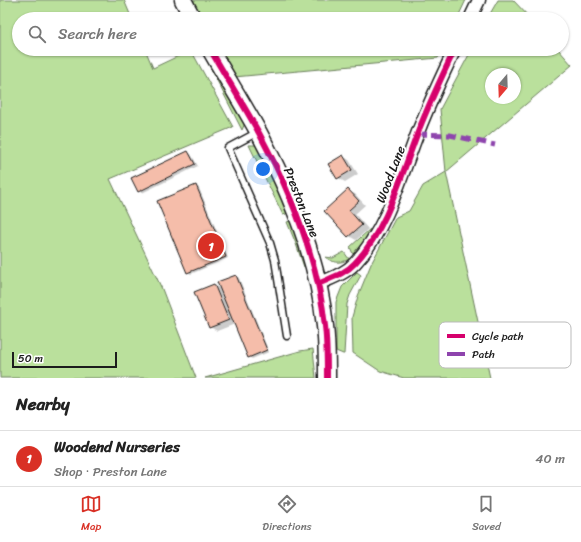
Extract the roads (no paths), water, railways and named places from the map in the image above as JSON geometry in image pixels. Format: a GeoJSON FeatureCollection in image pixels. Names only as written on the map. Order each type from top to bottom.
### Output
{"type":"FeatureCollection","features":[{"type":"Feature","properties":{"kind":"street"},"geometry":{"type":"LineString","coordinates":[[183,0],[189,12]]}},
{"type":"Feature","properties":{"kind":"street"},"geometry":{"type":"LineString","coordinates":[[473,12],[479,0]]}},
{"type":"Feature","properties":{"kind":"street","name":"Preston Lane"},"geometry":{"type":"LineString","coordinates":[[214,56],[258,132],[282,178],[300,223],[318,284],[325,326],[327,378]]}},
{"type":"Feature","properties":{"kind":"street","name":"Wood Lane"},"geometry":{"type":"LineString","coordinates":[[318,284],[346,271],[363,254],[372,241],[381,225],[394,194],[424,115],[452,56]]}},
{"type":"Feature","properties":{"kind":"lane"},"geometry":{"type":"LineString","coordinates":[[258,132],[228,148],[270,243],[275,260],[287,336]]}},
{"type":"Feature","properties":{"kind":"place","name":"Woodend Nurseries"},"geometry":{"type":"Point","coordinates":[211,246]}}]}
